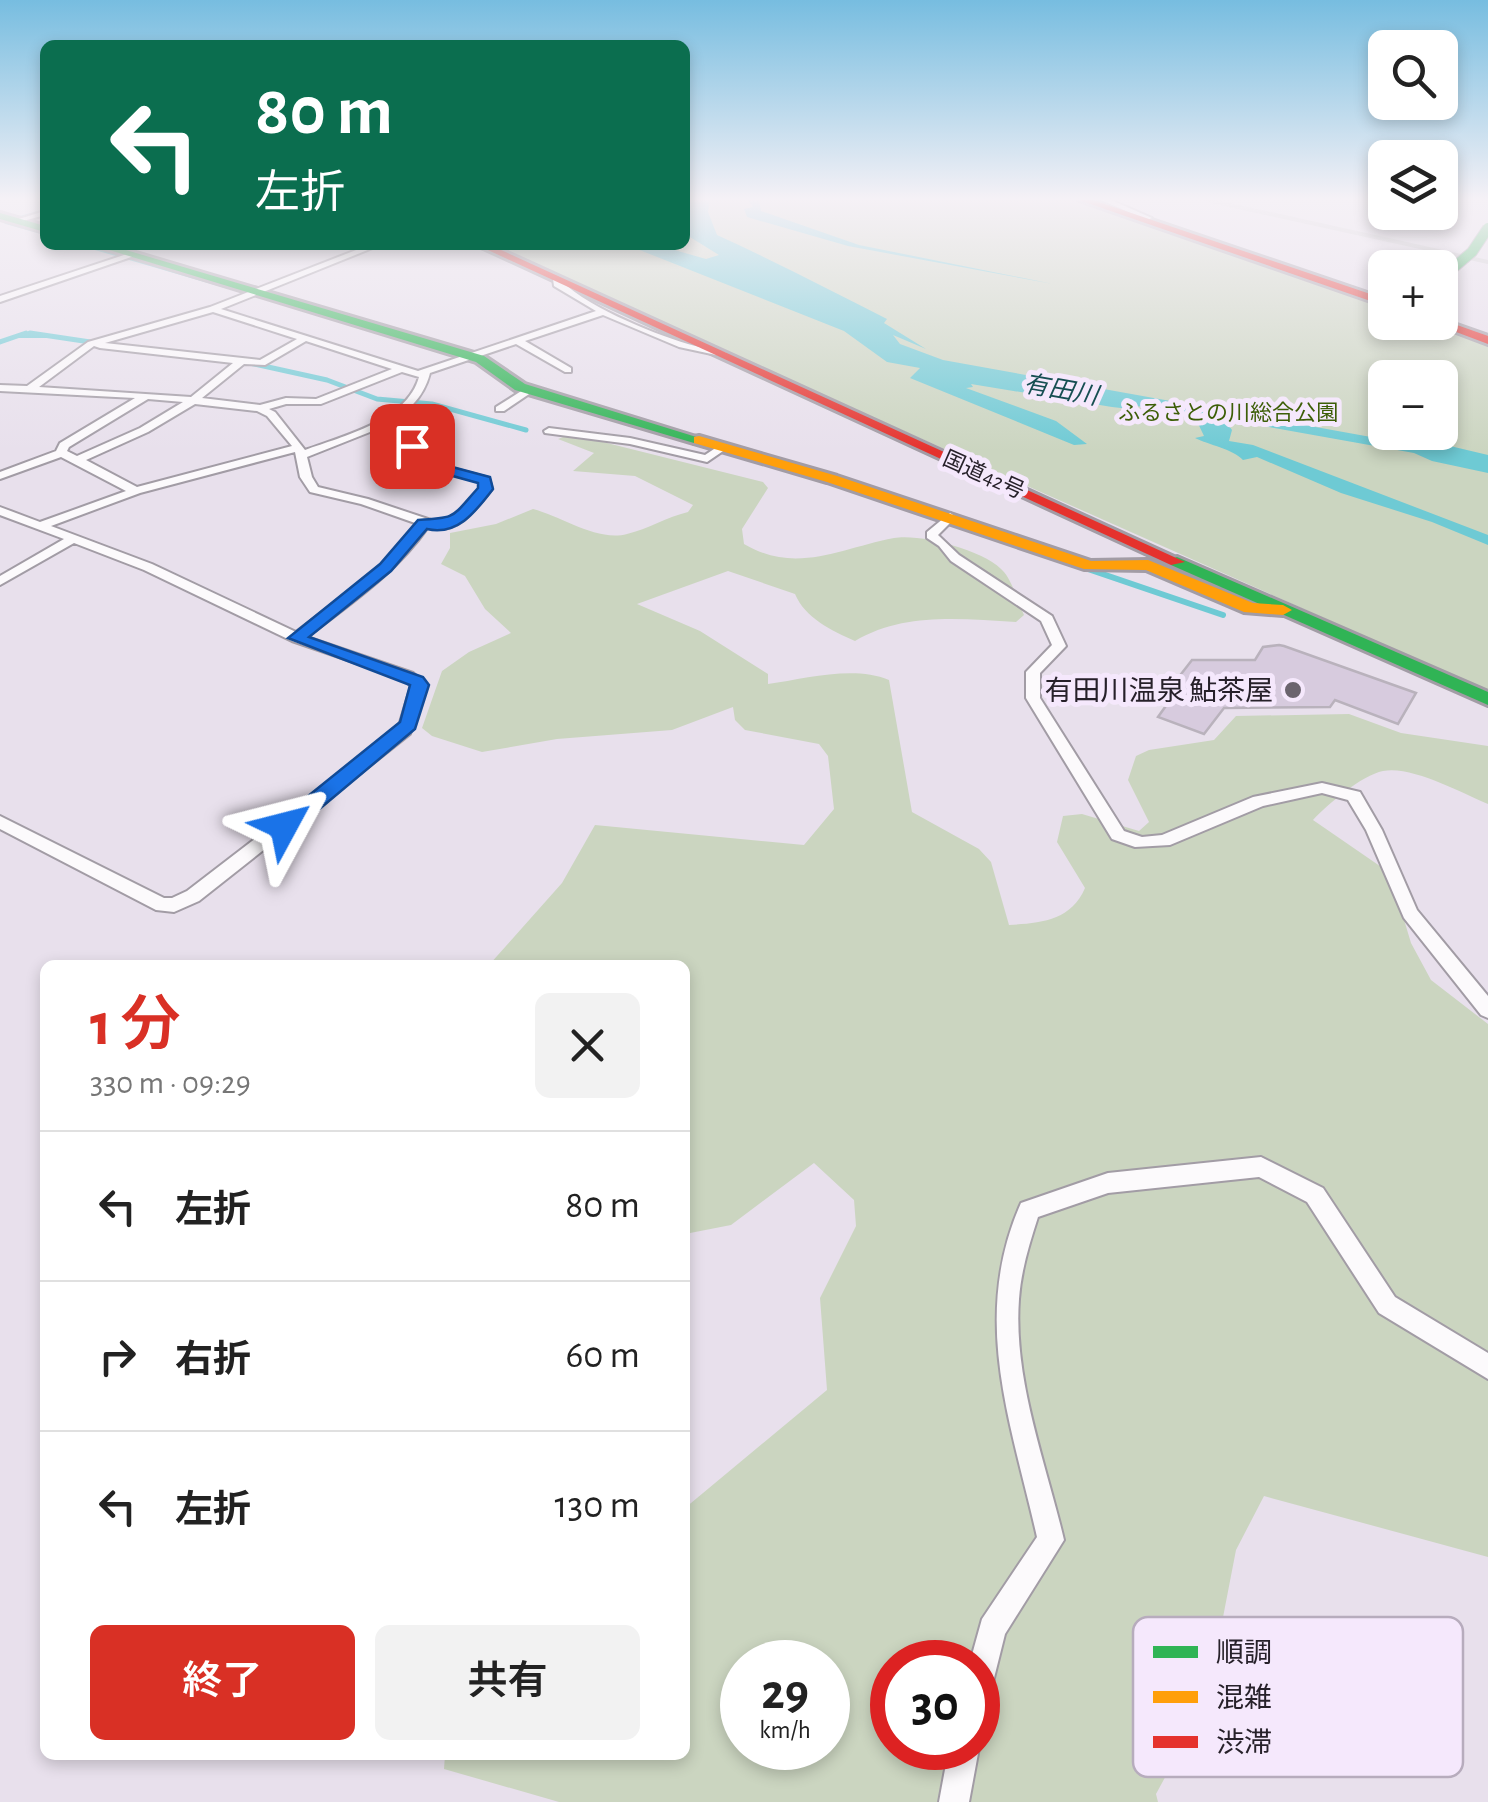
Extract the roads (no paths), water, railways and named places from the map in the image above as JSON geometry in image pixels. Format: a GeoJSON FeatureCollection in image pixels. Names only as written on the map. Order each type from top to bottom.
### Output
{"type":"FeatureCollection","features":[{"type":"Feature","properties":{"kind":"main road"},"geometry":{"type":"LineString","coordinates":[[234,284],[472,357],[492,366],[506,380],[530,390],[950,517],[1090,566],[1148,564],[1250,608],[1282,610]]}},
{"type":"Feature","properties":{"kind":"main road","name":"国道42号"},"geometry":{"type":"LineString","coordinates":[[567,284],[1282,610],[1488,698]]}},
{"type":"Feature","properties":{"kind":"main road"},"geometry":{"type":"LineString","coordinates":[[1330,284],[1368,297]]}},
{"type":"Feature","properties":{"kind":"main road"},"geometry":{"type":"LineString","coordinates":[[1458,329],[1488,340]]}},
{"type":"Feature","properties":{"kind":"street"},"geometry":{"type":"LineString","coordinates":[[0,300],[47,284]]}},
{"type":"Feature","properties":{"kind":"street"},"geometry":{"type":"LineString","coordinates":[[28,390],[92,344],[212,309],[276,284]]}},
{"type":"Feature","properties":{"kind":"street"},"geometry":{"type":"LineString","coordinates":[[557,284],[602,312],[698,350],[721,353]]}},
{"type":"Feature","properties":{"kind":"street"},"geometry":{"type":"LineString","coordinates":[[212,309],[398,370],[425,373],[602,312]]}},
{"type":"Feature","properties":{"kind":"street"},"geometry":{"type":"LineString","coordinates":[[92,344],[266,362],[305,338]]}},
{"type":"Feature","properties":{"kind":"street"},"geometry":{"type":"LineString","coordinates":[[518,341],[568,370]]}},
{"type":"Feature","properties":{"kind":"street"},"geometry":{"type":"LineString","coordinates":[[76,460],[154,428],[196,401],[240,362]]}},
{"type":"Feature","properties":{"kind":"street"},"geometry":{"type":"LineString","coordinates":[[0,388],[146,396],[260,408],[286,401],[317,402],[398,370]]}},
{"type":"Feature","properties":{"kind":"street"},"geometry":{"type":"LineString","coordinates":[[43,525],[136,491],[300,451],[375,426],[413,399],[422,387],[425,373]]}},
{"type":"Feature","properties":{"kind":"street"},"geometry":{"type":"LineString","coordinates":[[500,408],[530,390]]}},
{"type":"Feature","properties":{"kind":"street"},"geometry":{"type":"LineString","coordinates":[[62,453],[64,445],[146,396]]}},
{"type":"Feature","properties":{"kind":"street"},"geometry":{"type":"LineString","coordinates":[[260,408],[271,414],[300,451],[314,490],[377,505],[440,527],[456,521],[488,484],[425,462],[408,443],[375,426]]}},
{"type":"Feature","properties":{"kind":"street"},"geometry":{"type":"LineString","coordinates":[[549,431],[630,441],[706,459],[724,446]]}},
{"type":"Feature","properties":{"kind":"street"},"geometry":{"type":"LineString","coordinates":[[0,476],[62,453],[136,491]]}},
{"type":"Feature","properties":{"kind":"street"},"geometry":{"type":"LineString","coordinates":[[0,822],[162,904],[174,905],[193,896],[408,724],[419,685],[416,680],[296,638],[148,567],[2,513]]}},
{"type":"Feature","properties":{"kind":"street"},"geometry":{"type":"LineString","coordinates":[[950,517],[935,527],[931,535],[954,558],[1047,618],[1054,630],[1059,646],[1033,672],[1032,698],[1118,835],[1141,843],[1164,841],[1259,801],[1322,788],[1354,796],[1374,830],[1410,913],[1488,1010]]}},
{"type":"Feature","properties":{"kind":"street"},"geometry":{"type":"LineString","coordinates":[[296,638],[386,567],[407,548],[424,524]]}},
{"type":"Feature","properties":{"kind":"street"},"geometry":{"type":"LineString","coordinates":[[0,581],[76,538]]}},
{"type":"Feature","properties":{"kind":"street"},"geometry":{"type":"LineString","coordinates":[[990,1640],[992,1630],[1052,1540],[1014,1388],[1008,1331],[1010,1270],[1029,1210],[1108,1183],[1261,1168],[1316,1195],[1388,1305],[1469,1359],[1488,1367]]}},
{"type":"Feature","properties":{"kind":"street"},"geometry":{"type":"LineString","coordinates":[[954,1802],[960,1770]]}},
{"type":"Feature","properties":{"kind":"water","name":"有田川"},"geometry":{"type":"Polygon","coordinates":[[[726,284],[818,284],[887,319],[884,323],[926,349],[893,335],[900,344],[943,360],[1368,436],[1368,445],[1224,419],[1232,430],[1229,441],[1253,445],[1488,535],[1488,545],[1432,522],[1341,493],[1257,457],[1243,460],[1195,438],[1204,436],[1194,415],[1124,404],[1130,409],[1112,407],[971,384],[973,387],[966,388],[1056,421],[1087,444],[1074,445],[910,378],[920,368],[887,362],[844,331],[726,284]]]}},
{"type":"Feature","properties":{"kind":"water"},"geometry":{"type":"Polygon","coordinates":[[[1458,448],[1488,455],[1488,473],[1432,461],[1397,450],[1458,448]]]}},
{"type":"Feature","properties":{"kind":"waterway"},"geometry":{"type":"LineString","coordinates":[[219,284],[229,287]]}},
{"type":"Feature","properties":{"kind":"waterway"},"geometry":{"type":"LineString","coordinates":[[0,342],[26,333]]}},
{"type":"Feature","properties":{"kind":"waterway"},"geometry":{"type":"LineString","coordinates":[[30,333],[97,343]]}},
{"type":"Feature","properties":{"kind":"waterway"},"geometry":{"type":"LineString","coordinates":[[18,336],[48,336]]}},
{"type":"Feature","properties":{"kind":"waterway"},"geometry":{"type":"LineString","coordinates":[[250,363],[327,380],[377,399],[432,404],[526,430]]}},
{"type":"Feature","properties":{"kind":"waterway"},"geometry":{"type":"LineString","coordinates":[[494,373],[519,390]]}},
{"type":"Feature","properties":{"kind":"waterway"},"geometry":{"type":"LineString","coordinates":[[1085,568],[1223,615]]}},
{"type":"Feature","properties":{"kind":"place","name":"有田川温泉 鮎茶屋"},"geometry":{"type":"Point","coordinates":[1293,690]}},
{"type":"Feature","properties":{"kind":"park label","name":"ふるさとの川総合公園"},"geometry":{"type":"Point","coordinates":[1228,412]}}]}
